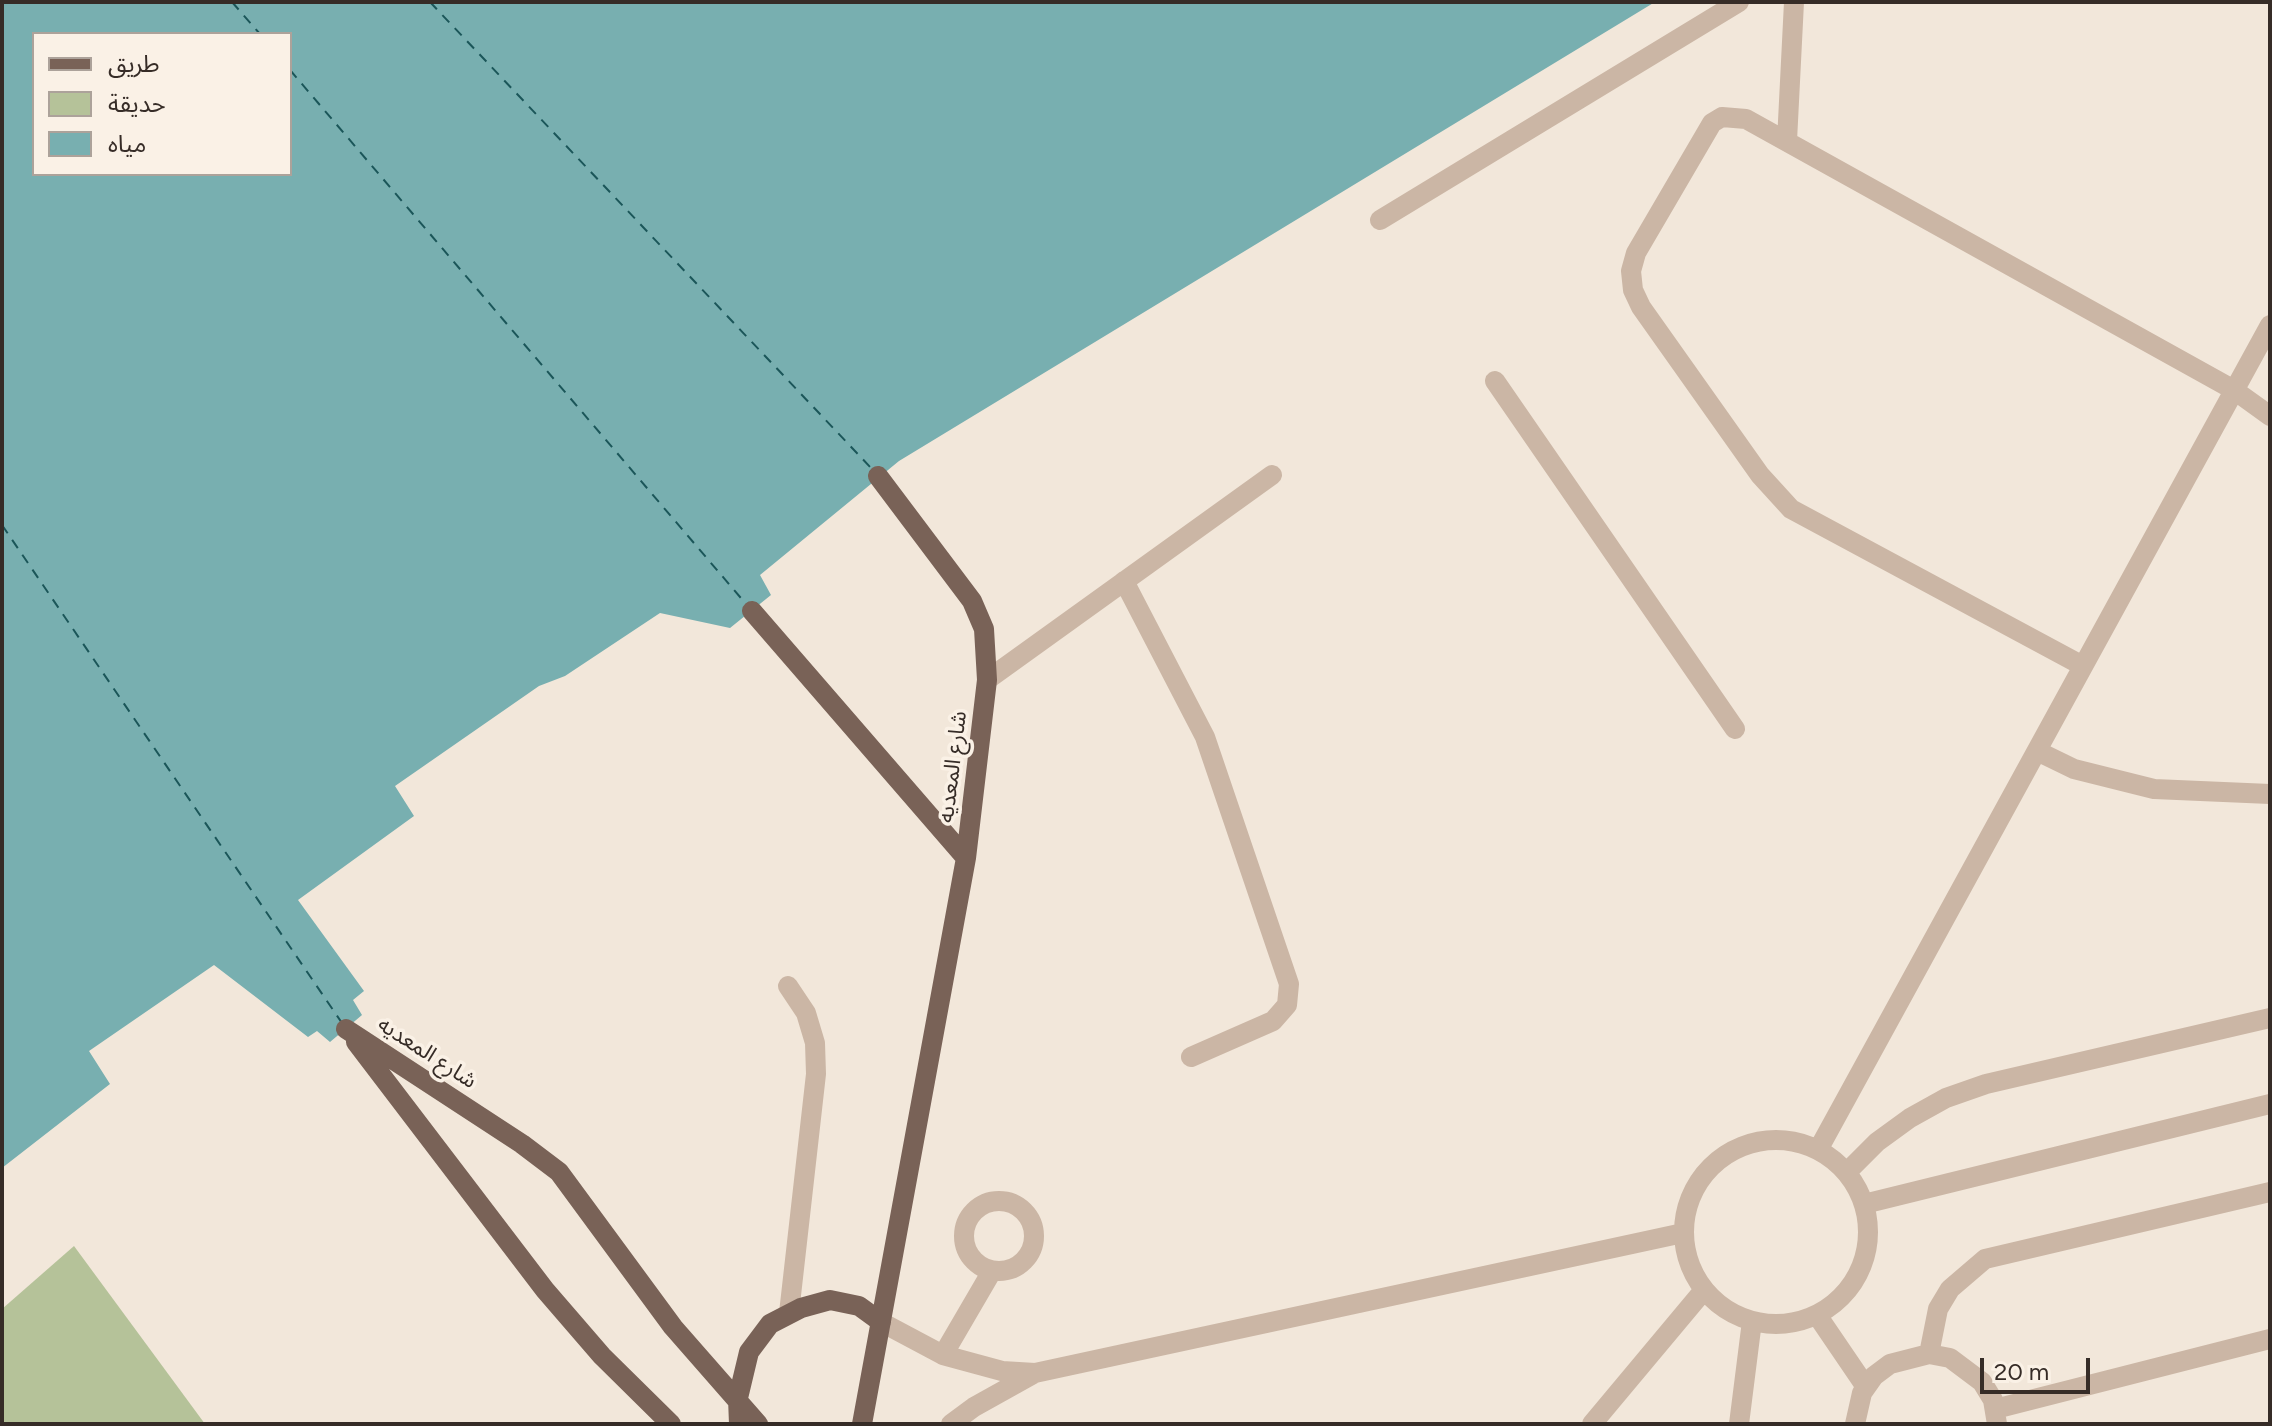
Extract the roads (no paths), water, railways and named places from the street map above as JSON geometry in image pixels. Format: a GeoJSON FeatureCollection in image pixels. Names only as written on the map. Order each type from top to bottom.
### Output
{"type":"FeatureCollection","features":[{"type":"Feature","properties":{"kind":"main road","name":"شارع المعديه"},"geometry":{"type":"LineString","coordinates":[[862,1424],[966,858],[987,680],[984,629],[972,601],[878,476]]}},
{"type":"Feature","properties":{"kind":"main road"},"geometry":{"type":"LineString","coordinates":[[752,611],[966,858]]}},
{"type":"Feature","properties":{"kind":"main road","name":"شارع المعديه"},"geometry":{"type":"LineString","coordinates":[[671,1424],[602,1356],[545,1290],[346,1029],[559,1172],[673,1327],[758,1424]]}},
{"type":"Feature","properties":{"kind":"main road"},"geometry":{"type":"LineString","coordinates":[[739,1424],[738,1398],[749,1352],[757,1338],[789,1313],[830,1300],[859,1306],[881,1322]]}},
{"type":"Feature","properties":{"kind":"street"},"geometry":{"type":"LineString","coordinates":[[1380,220],[1739,2]]}},
{"type":"Feature","properties":{"kind":"street"},"geometry":{"type":"LineString","coordinates":[[1787,141],[1794,2]]}},
{"type":"Feature","properties":{"kind":"street"},"geometry":{"type":"LineString","coordinates":[[2083,666],[1791,509],[1760,475],[1641,307],[1632,281],[1636,253],[1712,123],[1734,116],[1787,141],[2234,390],[2270,416]]}},
{"type":"Feature","properties":{"kind":"street"},"geometry":{"type":"LineString","coordinates":[[1818,1150],[2270,325]]}},
{"type":"Feature","properties":{"kind":"street"},"geometry":{"type":"LineString","coordinates":[[1495,381],[1735,729]]}},
{"type":"Feature","properties":{"kind":"street"},"geometry":{"type":"LineString","coordinates":[[987,680],[1272,475]]}},
{"type":"Feature","properties":{"kind":"street"},"geometry":{"type":"LineString","coordinates":[[1124,581],[1205,737],[1289,984],[1287,1005],[1273,1021],[1191,1057]]}},
{"type":"Feature","properties":{"kind":"street"},"geometry":{"type":"LineString","coordinates":[[2037,751],[2074,769],[2154,789],[2270,794]]}},
{"type":"Feature","properties":{"kind":"street"},"geometry":{"type":"LineString","coordinates":[[788,986],[806,1013],[815,1043],[816,1074],[789,1313]]}},
{"type":"Feature","properties":{"kind":"street"},"geometry":{"type":"LineString","coordinates":[[1847,1172],[1877,1142],[1910,1118],[1973,1088],[2270,1018]]}},
{"type":"Feature","properties":{"kind":"street"},"geometry":{"type":"LineString","coordinates":[[1864,1204],[2270,1104]]}},
{"type":"Feature","properties":{"kind":"street"},"geometry":{"type":"LineString","coordinates":[[1782,1139],[1818,1150],[1847,1172],[1864,1204],[1868,1237],[1861,1268],[1843,1295],[1817,1315],[1785,1324],[1752,1321],[1726,1309],[1704,1290],[1689,1263],[1683,1233],[1690,1195],[1712,1164],[1744,1144],[1782,1139]]}},
{"type":"Feature","properties":{"kind":"street"},"geometry":{"type":"LineString","coordinates":[[1929,1354],[1935,1320],[1950,1289],[1985,1259],[2270,1192]]}},
{"type":"Feature","properties":{"kind":"street"},"geometry":{"type":"LineString","coordinates":[[881,1322],[943,1355],[1002,1371],[1035,1373],[1683,1233]]}},
{"type":"Feature","properties":{"kind":"street"},"geometry":{"type":"LineString","coordinates":[[943,1355],[992,1271]]}},
{"type":"Feature","properties":{"kind":"street"},"geometry":{"type":"LineString","coordinates":[[1592,1424],[1704,1290]]}},
{"type":"Feature","properties":{"kind":"street"},"geometry":{"type":"LineString","coordinates":[[1817,1315],[1866,1387]]}},
{"type":"Feature","properties":{"kind":"street"},"geometry":{"type":"LineString","coordinates":[[1739,1424],[1752,1321]]}},
{"type":"Feature","properties":{"kind":"street"},"geometry":{"type":"LineString","coordinates":[[1855,1424],[1855,1412],[1866,1387],[1890,1364],[1929,1354],[1950,1358],[1968,1368],[1982,1382],[1996,1416],[2270,1339]]}},
{"type":"Feature","properties":{"kind":"street"},"geometry":{"type":"LineString","coordinates":[[951,1424],[974,1407],[1035,1373]]}},
{"type":"Feature","properties":{"kind":"water"},"geometry":{"type":"Polygon","coordinates":[[[2,2],[1655,2],[899,461],[760,575],[771,595],[730,628],[660,613],[565,676],[539,686],[395,786],[414,816],[298,900],[364,991],[353,1000],[362,1015],[330,1042],[317,1031],[308,1037],[214,965],[89,1051],[110,1084],[2,1168],[2,2]]]}}]}
